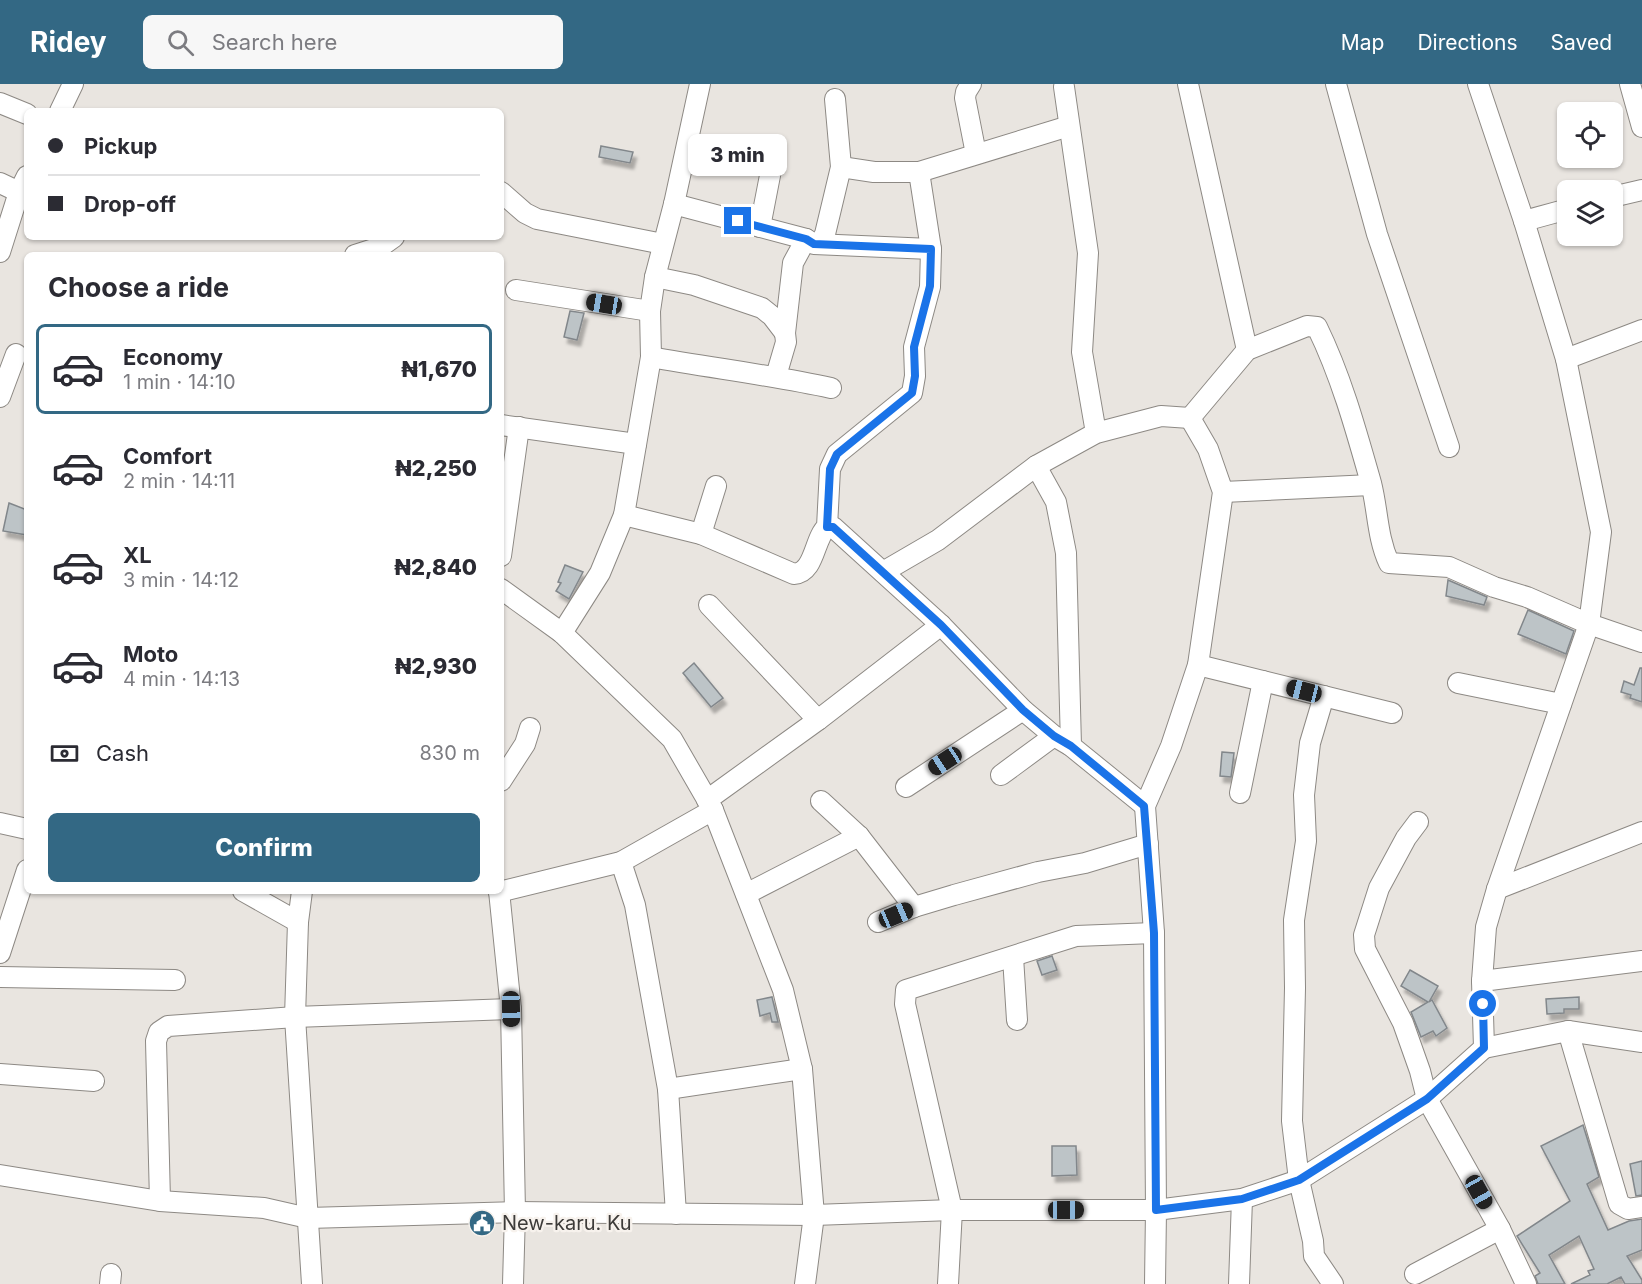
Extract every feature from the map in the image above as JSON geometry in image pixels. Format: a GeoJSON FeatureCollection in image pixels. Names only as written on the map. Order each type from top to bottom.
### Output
{"type":"FeatureCollection","features":[{"type":"Feature","properties":{"kind":"street"},"geometry":{"type":"LineString","coordinates":[[61,108],[73,84]]}},
{"type":"Feature","properties":{"kind":"street"},"geometry":{"type":"LineString","coordinates":[[561,633],[600,573],[624,515],[651,357],[650,311],[655,277],[674,204],[700,84]]}},
{"type":"Feature","properties":{"kind":"street"},"geometry":{"type":"LineString","coordinates":[[971,84],[965,98],[976,154]]}},
{"type":"Feature","properties":{"kind":"street"},"geometry":{"type":"LineString","coordinates":[[1188,84],[1247,350]]}},
{"type":"Feature","properties":{"kind":"street"},"geometry":{"type":"LineString","coordinates":[[1336,84],[1377,234],[1449,447]]}},
{"type":"Feature","properties":{"kind":"street"},"geometry":{"type":"LineString","coordinates":[[1478,84],[1524,221],[1566,359],[1601,532],[1590,624],[1497,889],[1486,927],[1482,981],[1484,1048]]}},
{"type":"Feature","properties":{"kind":"street"},"geometry":{"type":"LineString","coordinates":[[1630,84],[1642,127]]}},
{"type":"Feature","properties":{"kind":"street"},"geometry":{"type":"LineString","coordinates":[[1064,85],[1088,253],[1082,352],[1096,433]]}},
{"type":"Feature","properties":{"kind":"street"},"geometry":{"type":"LineString","coordinates":[[776,376],[786,342],[781,321],[793,262],[813,241],[825,234],[841,167],[835,99]]}},
{"type":"Feature","properties":{"kind":"street"},"geometry":{"type":"LineString","coordinates":[[0,104],[24,113]]}},
{"type":"Feature","properties":{"kind":"street"},"geometry":{"type":"LineString","coordinates":[[841,167],[874,172],[919,172],[1069,126]]}},
{"type":"Feature","properties":{"kind":"street"},"geometry":{"type":"LineString","coordinates":[[760,227],[772,160]]}},
{"type":"Feature","properties":{"kind":"street"},"geometry":{"type":"LineString","coordinates":[[827,527],[830,469],[837,454],[912,393],[915,376],[914,347],[930,286],[931,249],[919,172]]}},
{"type":"Feature","properties":{"kind":"street"},"geometry":{"type":"LineString","coordinates":[[0,183],[23,184],[0,252]]}},
{"type":"Feature","properties":{"kind":"street"},"geometry":{"type":"LineString","coordinates":[[1623,194],[1642,190]]}},
{"type":"Feature","properties":{"kind":"street"},"geometry":{"type":"LineString","coordinates":[[504,195],[525,213],[537,219],[663,244]]}},
{"type":"Feature","properties":{"kind":"street"},"geometry":{"type":"LineString","coordinates":[[674,204],[813,241],[847,246],[931,249]]}},
{"type":"Feature","properties":{"kind":"street"},"geometry":{"type":"LineString","coordinates":[[1524,221],[1557,212]]}},
{"type":"Feature","properties":{"kind":"street"},"geometry":{"type":"LineString","coordinates":[[366,252],[380,248],[390,240]]}},
{"type":"Feature","properties":{"kind":"street"},"geometry":{"type":"LineString","coordinates":[[655,277],[694,285],[762,308],[781,321]]}},
{"type":"Feature","properties":{"kind":"street"},"geometry":{"type":"LineString","coordinates":[[516,290],[650,311]]}},
{"type":"Feature","properties":{"kind":"street"},"geometry":{"type":"LineString","coordinates":[[1190,418],[1247,350],[1307,326],[1317,327],[1338,372],[1371,485],[1382,547],[1389,563],[1449,567],[1494,587],[1527,597],[1590,624],[1642,642]]}},
{"type":"Feature","properties":{"kind":"street"},"geometry":{"type":"LineString","coordinates":[[1566,359],[1642,330]]}},
{"type":"Feature","properties":{"kind":"street"},"geometry":{"type":"LineString","coordinates":[[0,397],[14,354]]}},
{"type":"Feature","properties":{"kind":"street"},"geometry":{"type":"LineString","coordinates":[[651,357],[715,369],[776,376],[831,388]]}},
{"type":"Feature","properties":{"kind":"street"},"geometry":{"type":"LineString","coordinates":[[883,572],[938,540],[1036,466],[1096,433],[1161,416],[1190,418]]}},
{"type":"Feature","properties":{"kind":"street"},"geometry":{"type":"LineString","coordinates":[[1155,1284],[1154,933],[1144,806],[1171,746],[1198,665],[1223,492],[1208,449],[1190,418]]}},
{"type":"Feature","properties":{"kind":"street"},"geometry":{"type":"LineString","coordinates":[[504,513],[510,426],[636,444]]}},
{"type":"Feature","properties":{"kind":"street"},"geometry":{"type":"LineString","coordinates":[[1036,466],[1056,502],[1066,552],[1063,741]]}},
{"type":"Feature","properties":{"kind":"street"},"geometry":{"type":"LineString","coordinates":[[1223,492],[1371,485]]}},
{"type":"Feature","properties":{"kind":"street"},"geometry":{"type":"LineString","coordinates":[[701,534],[716,486]]}},
{"type":"Feature","properties":{"kind":"street"},"geometry":{"type":"LineString","coordinates":[[624,515],[701,534],[794,574],[804,570],[813,556],[823,530],[833,527],[941,625],[1023,710],[1144,806]]}},
{"type":"Feature","properties":{"kind":"street"},"geometry":{"type":"LineString","coordinates":[[504,591],[561,633],[672,739],[710,805],[783,990],[802,1069],[814,1215],[805,1284]]}},
{"type":"Feature","properties":{"kind":"street"},"geometry":{"type":"LineString","coordinates":[[709,605],[818,720]]}},
{"type":"Feature","properties":{"kind":"street"},"geometry":{"type":"LineString","coordinates":[[504,890],[621,862],[710,805],[941,625]]}},
{"type":"Feature","properties":{"kind":"street"},"geometry":{"type":"LineString","coordinates":[[1198,665],[1392,713]]}},
{"type":"Feature","properties":{"kind":"street"},"geometry":{"type":"LineString","coordinates":[[1240,793],[1263,681]]}},
{"type":"Feature","properties":{"kind":"street"},"geometry":{"type":"LineString","coordinates":[[1458,684],[1561,704]]}},
{"type":"Feature","properties":{"kind":"street"},"geometry":{"type":"LineString","coordinates":[[1324,696],[1310,743],[1304,795],[1306,842],[1294,920],[1292,1121],[1299,1180],[1313,1241],[1314,1256],[1334,1284]]}},
{"type":"Feature","properties":{"kind":"street"},"geometry":{"type":"LineString","coordinates":[[906,787],[1023,710]]}},
{"type":"Feature","properties":{"kind":"street"},"geometry":{"type":"LineString","coordinates":[[504,776],[525,744],[530,728]]}},
{"type":"Feature","properties":{"kind":"street"},"geometry":{"type":"LineString","coordinates":[[1001,775],[1063,741]]}},
{"type":"Feature","properties":{"kind":"street"},"geometry":{"type":"LineString","coordinates":[[821,801],[859,836],[914,907]]}},
{"type":"Feature","properties":{"kind":"street"},"geometry":{"type":"LineString","coordinates":[[1418,822],[1406,838],[1379,888],[1364,935],[1365,949],[1403,1023],[1427,1099],[1500,1229],[1526,1284]]}},
{"type":"Feature","properties":{"kind":"street"},"geometry":{"type":"LineString","coordinates":[[0,823],[24,828]]}},
{"type":"Feature","properties":{"kind":"street"},"geometry":{"type":"LineString","coordinates":[[1497,889],[1642,832]]}},
{"type":"Feature","properties":{"kind":"street"},"geometry":{"type":"LineString","coordinates":[[746,894],[859,836]]}},
{"type":"Feature","properties":{"kind":"street"},"geometry":{"type":"LineString","coordinates":[[878,922],[914,907],[1038,872],[1085,863],[1148,843]]}},
{"type":"Feature","properties":{"kind":"street"},"geometry":{"type":"LineString","coordinates":[[621,862],[635,905],[668,1089],[676,1214]]}},
{"type":"Feature","properties":{"kind":"street"},"geometry":{"type":"LineString","coordinates":[[0,953],[24,879]]}},
{"type":"Feature","properties":{"kind":"street"},"geometry":{"type":"LineString","coordinates":[[248,894],[298,922]]}},
{"type":"Feature","properties":{"kind":"street"},"geometry":{"type":"LineString","coordinates":[[302,894],[298,922],[295,1017],[312,1284]]}},
{"type":"Feature","properties":{"kind":"street"},"geometry":{"type":"LineString","coordinates":[[500,894],[511,1009],[515,1212],[513,1284]]}},
{"type":"Feature","properties":{"kind":"street"},"geometry":{"type":"LineString","coordinates":[[948,1284],[952,1210],[905,1004],[906,990],[922,983],[1076,936],[1154,933]]}},
{"type":"Feature","properties":{"kind":"street"},"geometry":{"type":"LineString","coordinates":[[1013,957],[1017,1020]]}},
{"type":"Feature","properties":{"kind":"street"},"geometry":{"type":"LineString","coordinates":[[1482,981],[1642,961]]}},
{"type":"Feature","properties":{"kind":"street"},"geometry":{"type":"LineString","coordinates":[[0,977],[175,980]]}},
{"type":"Feature","properties":{"kind":"street"},"geometry":{"type":"LineString","coordinates":[[160,1202],[156,1041],[159,1032],[168,1026],[295,1017],[511,1009]]}},
{"type":"Feature","properties":{"kind":"street"},"geometry":{"type":"LineString","coordinates":[[1568,1031],[1619,1204],[1628,1209],[1642,1207]]}},
{"type":"Feature","properties":{"kind":"street"},"geometry":{"type":"LineString","coordinates":[[0,1175],[160,1202],[264,1208],[308,1218],[515,1212],[814,1215],[952,1210],[1156,1210],[1242,1199],[1299,1180],[1427,1099],[1484,1048],[1568,1031],[1642,1042]]}},
{"type":"Feature","properties":{"kind":"street"},"geometry":{"type":"LineString","coordinates":[[668,1089],[802,1069]]}},
{"type":"Feature","properties":{"kind":"street"},"geometry":{"type":"LineString","coordinates":[[0,1074],[94,1081]]}},
{"type":"Feature","properties":{"kind":"street"},"geometry":{"type":"LineString","coordinates":[[1239,1284],[1242,1199]]}},
{"type":"Feature","properties":{"kind":"street"},"geometry":{"type":"LineString","coordinates":[[1415,1274],[1500,1229]]}},
{"type":"Feature","properties":{"kind":"building"},"geometry":{"type":"Polygon","coordinates":[[[601,146],[633,152],[630,163],[599,157],[601,146]]]}},
{"type":"Feature","properties":{"kind":"building"},"geometry":{"type":"Polygon","coordinates":[[[570,311],[584,313],[577,340],[564,337],[570,311]]]}},
{"type":"Feature","properties":{"kind":"building"},"geometry":{"type":"Polygon","coordinates":[[[9,503],[24,509],[24,534],[3,531],[9,503]]]}},
{"type":"Feature","properties":{"kind":"building"},"geometry":{"type":"Polygon","coordinates":[[[565,565],[583,572],[569,599],[556,591],[561,583],[558,582],[565,565]]]}},
{"type":"Feature","properties":{"kind":"building"},"geometry":{"type":"Polygon","coordinates":[[[1448,580],[1487,597],[1484,605],[1446,596],[1448,580]]]}},
{"type":"Feature","properties":{"kind":"building"},"geometry":{"type":"Polygon","coordinates":[[[1528,610],[1574,631],[1566,654],[1518,634],[1528,610]]]}},
{"type":"Feature","properties":{"kind":"building"},"geometry":{"type":"Polygon","coordinates":[[[694,663],[723,698],[711,707],[683,673],[694,663]]]}},
{"type":"Feature","properties":{"kind":"building"},"geometry":{"type":"Polygon","coordinates":[[[1640,668],[1642,668],[1642,702],[1621,692],[1624,681],[1634,685],[1640,668]]]}},
{"type":"Feature","properties":{"kind":"building"},"geometry":{"type":"Polygon","coordinates":[[[1222,752],[1234,753],[1231,777],[1220,776],[1222,752]]]}},
{"type":"Feature","properties":{"kind":"building"},"geometry":{"type":"Polygon","coordinates":[[[1052,956],[1057,970],[1042,975],[1037,961],[1052,956]]]}},
{"type":"Feature","properties":{"kind":"building"},"geometry":{"type":"Polygon","coordinates":[[[1410,970],[1438,986],[1429,1002],[1432,1000],[1447,1028],[1436,1036],[1433,1031],[1421,1037],[1411,1012],[1428,1002],[1401,986],[1410,970]]]}},
{"type":"Feature","properties":{"kind":"building"},"geometry":{"type":"Polygon","coordinates":[[[772,997],[778,1022],[772,1022],[770,1013],[760,1016],[757,1000],[772,997]]]}},
{"type":"Feature","properties":{"kind":"building"},"geometry":{"type":"Polygon","coordinates":[[[1579,997],[1579,1009],[1564,1009],[1564,1013],[1547,1014],[1546,999],[1579,997]]]}},
{"type":"Feature","properties":{"kind":"building"},"geometry":{"type":"Polygon","coordinates":[[[1583,1125],[1599,1177],[1587,1184],[1608,1230],[1629,1221],[1642,1219],[1642,1250],[1627,1256],[1642,1280],[1642,1284],[1625,1284],[1621,1277],[1607,1284],[1571,1284],[1590,1275],[1588,1271],[1594,1269],[1579,1236],[1549,1255],[1565,1284],[1538,1284],[1535,1276],[1540,1273],[1517,1236],[1570,1201],[1541,1146],[1583,1125]]]}},
{"type":"Feature","properties":{"kind":"building"},"geometry":{"type":"Polygon","coordinates":[[[1052,1146],[1076,1146],[1077,1175],[1052,1176],[1052,1146]]]}},
{"type":"Feature","properties":{"kind":"building"},"geometry":{"type":"Polygon","coordinates":[[[1642,1161],[1642,1195],[1636,1196],[1630,1164],[1642,1161]]]}},
{"type":"Feature","properties":{"kind":"place","name":"New-karu. Ku"},"geometry":{"type":"Point","coordinates":[482,1223]}},
{"type":"Feature","properties":{"kind":"route"},"geometry":{"type":"LineString","coordinates":[[738,221],[806,239],[814,244],[931,249],[930,286],[914,347],[915,376],[912,393],[837,454],[830,469],[827,527],[833,527],[941,625],[1023,710],[1144,806],[1154,933],[1156,1210],[1242,1199],[1299,1180],[1427,1099],[1484,1048],[1483,1004]]}}]}
